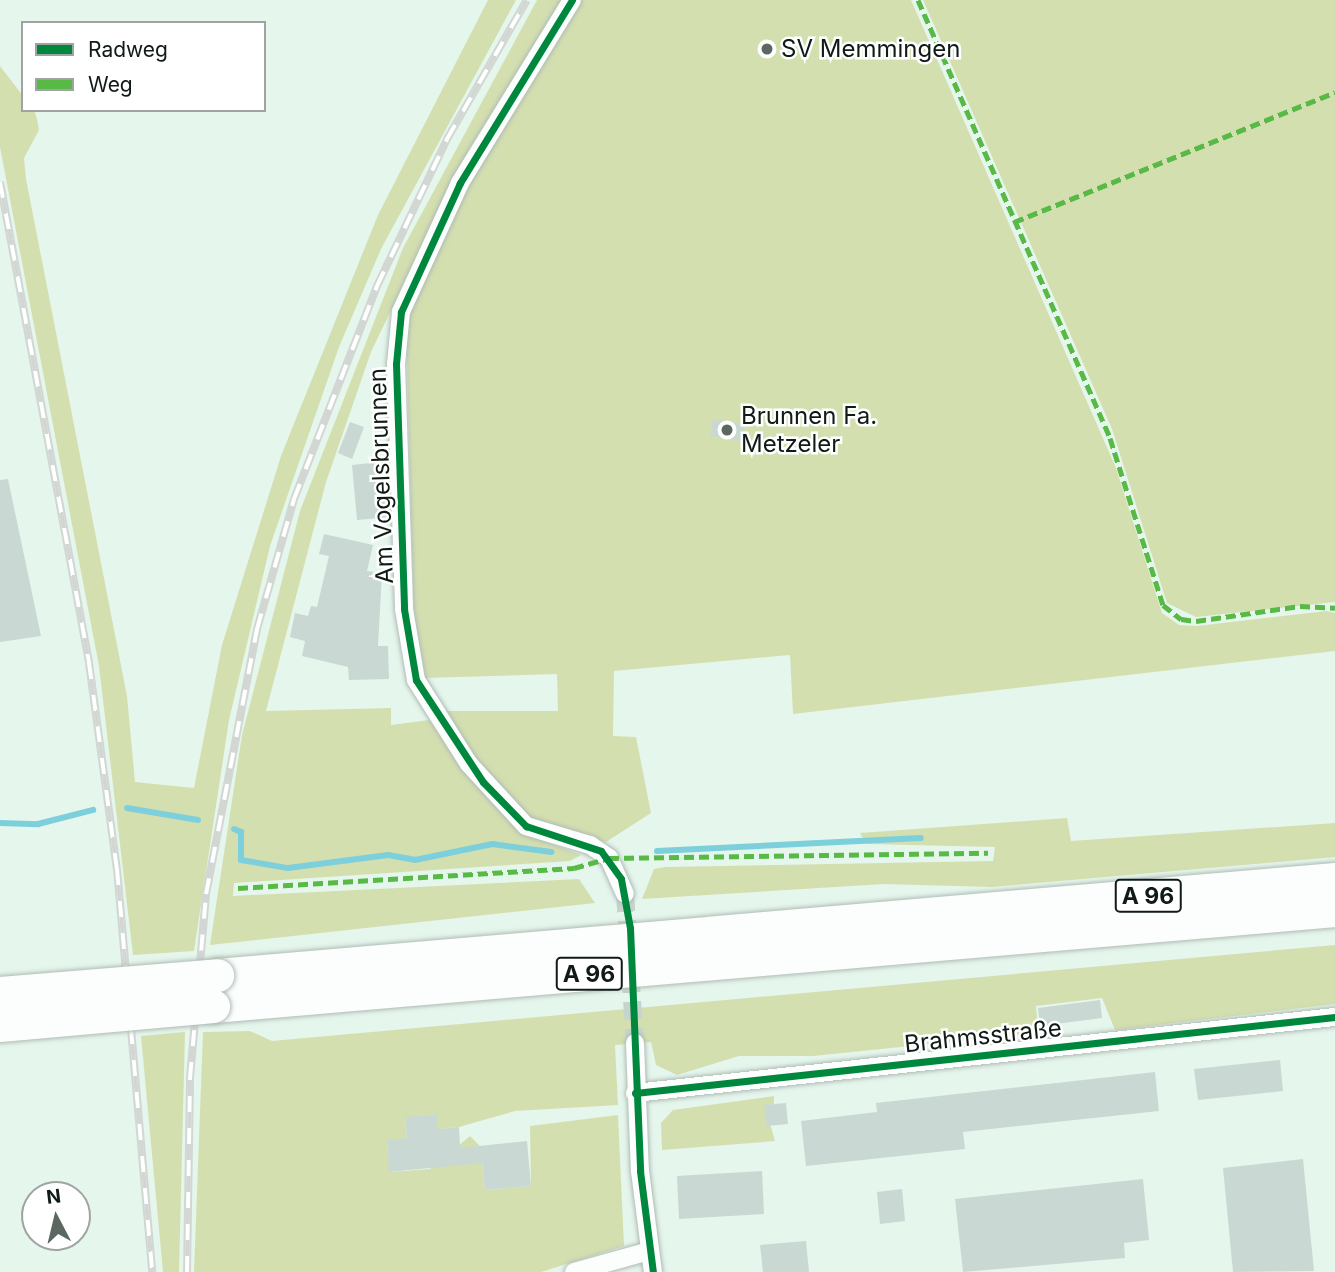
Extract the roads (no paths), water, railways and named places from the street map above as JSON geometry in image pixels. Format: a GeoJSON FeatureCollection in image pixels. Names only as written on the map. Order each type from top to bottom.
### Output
{"type":"FeatureCollection","features":[{"type":"Feature","properties":{"kind":"highway","name":"A 96"},"geometry":{"type":"LineString","coordinates":[[0,1025],[215,991],[1335,879]]}},
{"type":"Feature","properties":{"kind":"highway","name":"A 96"},"geometry":{"type":"LineString","coordinates":[[0,993],[215,991],[1335,910]]}},
{"type":"Feature","properties":{"kind":"street","name":"Am Vogelsbrunnen"},"geometry":{"type":"LineString","coordinates":[[572,0],[460,183],[401,312],[396,364],[404,609],[416,680],[469,764],[526,826],[590,845],[609,858],[625,894]]}},
{"type":"Feature","properties":{"kind":"street","name":"Brahmsstraße"},"geometry":{"type":"LineString","coordinates":[[635,1093],[1335,1017]]}},
{"type":"Feature","properties":{"kind":"street"},"geometry":{"type":"LineString","coordinates":[[635,1043],[635,1093],[653,1272]]}},
{"type":"Feature","properties":{"kind":"street"},"geometry":{"type":"LineString","coordinates":[[574,1272],[649,1251]]}},
{"type":"Feature","properties":{"kind":"waterway"},"geometry":{"type":"LineString","coordinates":[[127,808],[198,820]]}},
{"type":"Feature","properties":{"kind":"waterway"},"geometry":{"type":"LineString","coordinates":[[0,823],[38,824],[93,810]]}},
{"type":"Feature","properties":{"kind":"waterway"},"geometry":{"type":"LineString","coordinates":[[234,829],[241,832],[241,860],[288,868],[388,855],[415,860],[492,844],[551,852]]}},
{"type":"Feature","properties":{"kind":"waterway"},"geometry":{"type":"LineString","coordinates":[[657,851],[921,838]]}},
{"type":"Feature","properties":{"kind":"tunnel"},"geometry":{"type":"LineString","coordinates":[[625,894],[635,1043]]}},
{"type":"Feature","properties":{"kind":"railway"},"geometry":{"type":"LineString","coordinates":[[187,1272],[190,1078],[206,894],[257,629],[294,499],[377,286],[447,139],[527,0]]}},
{"type":"Feature","properties":{"kind":"railway"},"geometry":{"type":"LineString","coordinates":[[0,182],[89,663],[117,869],[152,1272]]}},
{"type":"Feature","properties":{"kind":"place","name":"SV Memmingen"},"geometry":{"type":"Point","coordinates":[767,49]}},
{"type":"Feature","properties":{"kind":"place","name":"Brunnen Fa. Metzeler"},"geometry":{"type":"Point","coordinates":[727,430]}}]}
